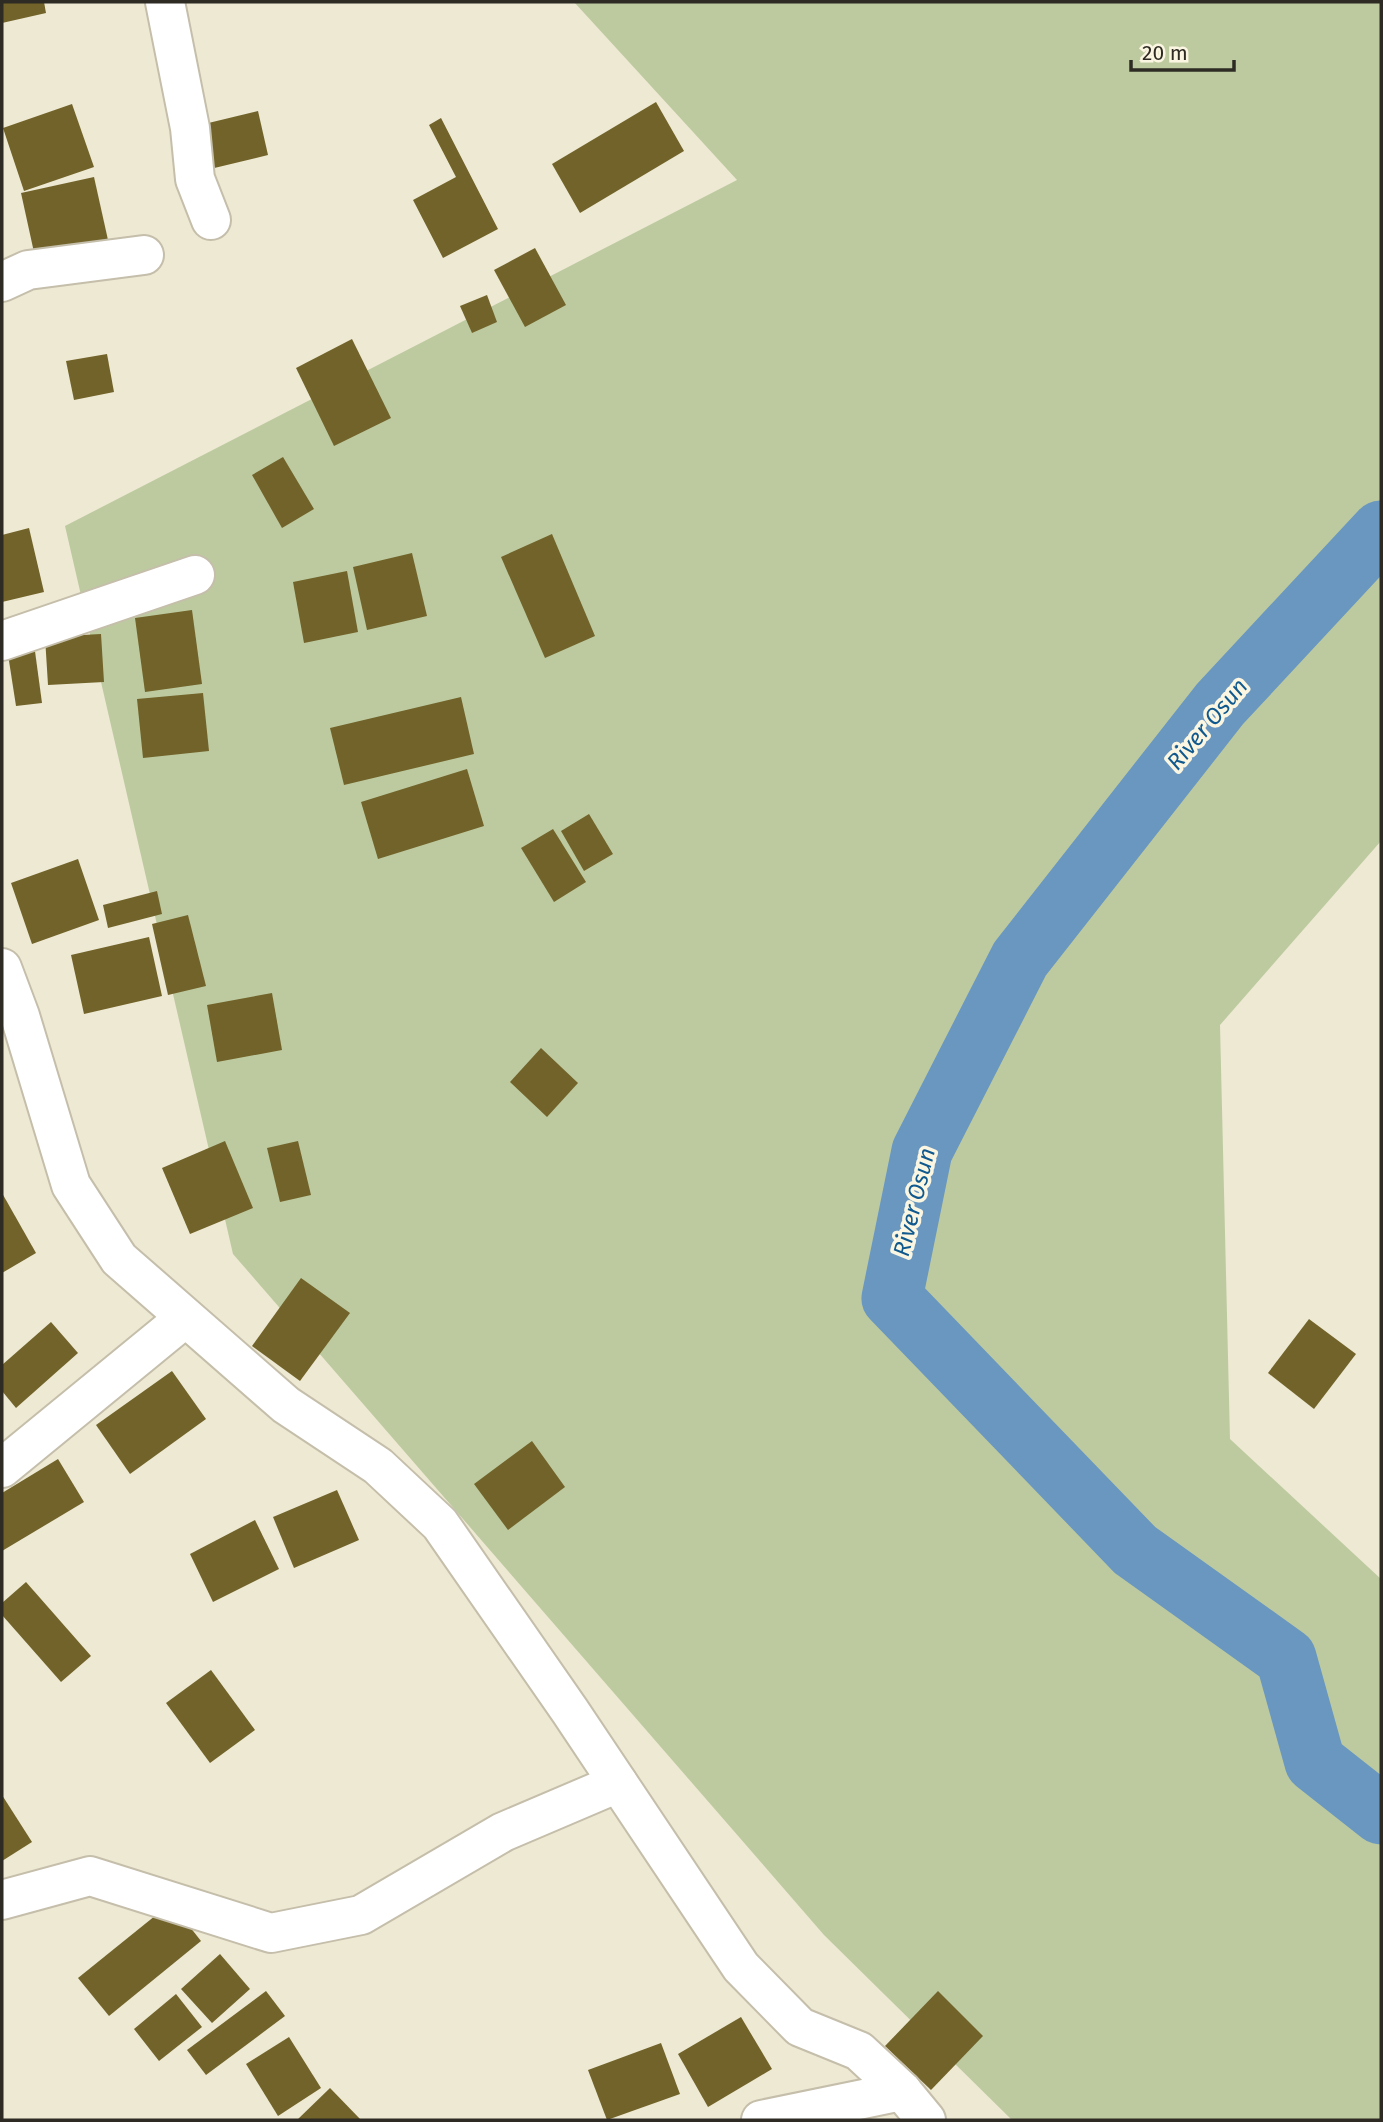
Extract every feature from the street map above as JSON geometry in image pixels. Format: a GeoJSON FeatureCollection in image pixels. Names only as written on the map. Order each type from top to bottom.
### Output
{"type":"FeatureCollection","features":[{"type":"Feature","properties":{"kind":"street"},"geometry":{"type":"LineString","coordinates":[[165,2],[190,128],[195,179],[211,220]]}},
{"type":"Feature","properties":{"kind":"street"},"geometry":{"type":"LineString","coordinates":[[2,282],[28,270],[144,255]]}},
{"type":"Feature","properties":{"kind":"street"},"geometry":{"type":"LineString","coordinates":[[2,640],[195,575]]}},
{"type":"Feature","properties":{"kind":"street"},"geometry":{"type":"LineString","coordinates":[[2,968],[20,1016],[71,1185],[119,1259],[286,1405],[378,1466],[440,1524],[741,1967],[800,2027],[859,2051],[902,2091],[926,2120]]}},
{"type":"Feature","properties":{"kind":"street"},"geometry":{"type":"LineString","coordinates":[[2,1468],[185,1318]]}},
{"type":"Feature","properties":{"kind":"street"},"geometry":{"type":"LineString","coordinates":[[2,1899],[90,1876],[271,1933],[361,1914],[503,1832],[618,1783]]}},
{"type":"Feature","properties":{"kind":"street"},"geometry":{"type":"LineString","coordinates":[[761,2120],[902,2091]]}},
{"type":"Feature","properties":{"kind":"green space"},"geometry":{"type":"Polygon","coordinates":[[[574,2],[1381,2],[1381,841],[1220,1025],[1230,1439],[1381,1579],[1381,2120],[1012,2120],[824,1935],[233,1254],[65,526],[737,180],[574,2]]]}},
{"type":"Feature","properties":{"kind":"building"},"geometry":{"type":"Polygon","coordinates":[[[2,2],[44,2],[46,13],[2,23],[2,2]]]}},
{"type":"Feature","properties":{"kind":"building"},"geometry":{"type":"Polygon","coordinates":[[[656,102],[684,151],[580,213],[552,164],[656,102]]]}},
{"type":"Feature","properties":{"kind":"building"},"geometry":{"type":"Polygon","coordinates":[[[72,104],[94,167],[24,191],[3,128],[72,104]]]}},
{"type":"Feature","properties":{"kind":"building"},"geometry":{"type":"Polygon","coordinates":[[[258,111],[268,155],[206,170],[196,126],[258,111]]]}},
{"type":"Feature","properties":{"kind":"building"},"geometry":{"type":"Polygon","coordinates":[[[441,118],[498,229],[443,258],[413,200],[456,177],[429,125],[441,118]]]}},
{"type":"Feature","properties":{"kind":"building"},"geometry":{"type":"Polygon","coordinates":[[[94,177],[108,240],[35,257],[21,193],[94,177]]]}},
{"type":"Feature","properties":{"kind":"building"},"geometry":{"type":"Polygon","coordinates":[[[535,248],[566,305],[525,327],[494,270],[535,248]]]}},
{"type":"Feature","properties":{"kind":"building"},"geometry":{"type":"Polygon","coordinates":[[[487,295],[497,322],[472,333],[460,306],[487,295]]]}},
{"type":"Feature","properties":{"kind":"building"},"geometry":{"type":"Polygon","coordinates":[[[352,339],[391,418],[334,446],[296,368],[352,339]]]}},
{"type":"Feature","properties":{"kind":"building"},"geometry":{"type":"Polygon","coordinates":[[[107,354],[114,392],[74,400],[66,361],[107,354]]]}},
{"type":"Feature","properties":{"kind":"building"},"geometry":{"type":"Polygon","coordinates":[[[283,457],[314,509],[282,528],[252,475],[283,457]]]}},
{"type":"Feature","properties":{"kind":"building"},"geometry":{"type":"Polygon","coordinates":[[[29,528],[44,592],[2,602],[2,535],[29,528]]]}},
{"type":"Feature","properties":{"kind":"building"},"geometry":{"type":"Polygon","coordinates":[[[552,534],[595,636],[545,658],[501,557],[552,534]]]}},
{"type":"Feature","properties":{"kind":"building"},"geometry":{"type":"Polygon","coordinates":[[[412,553],[427,616],[367,630],[353,567],[412,553]]]}},
{"type":"Feature","properties":{"kind":"building"},"geometry":{"type":"Polygon","coordinates":[[[347,571],[358,632],[304,643],[293,582],[347,571]]]}},
{"type":"Feature","properties":{"kind":"building"},"geometry":{"type":"Polygon","coordinates":[[[192,610],[202,684],[145,692],[135,618],[192,610]]]}},
{"type":"Feature","properties":{"kind":"building"},"geometry":{"type":"Polygon","coordinates":[[[101,634],[104,682],[48,685],[45,637],[101,634]]]}},
{"type":"Feature","properties":{"kind":"building"},"geometry":{"type":"Polygon","coordinates":[[[34,644],[42,703],[16,706],[7,648],[34,644]]]}},
{"type":"Feature","properties":{"kind":"building"},"geometry":{"type":"Polygon","coordinates":[[[203,693],[209,751],[143,758],[137,699],[203,693]]]}},
{"type":"Feature","properties":{"kind":"building"},"geometry":{"type":"Polygon","coordinates":[[[461,697],[474,754],[344,785],[330,728],[461,697]]]}},
{"type":"Feature","properties":{"kind":"building"},"geometry":{"type":"Polygon","coordinates":[[[467,769],[484,826],[378,859],[361,802],[467,769]]]}},
{"type":"Feature","properties":{"kind":"building"},"geometry":{"type":"Polygon","coordinates":[[[589,814],[613,854],[584,871],[561,831],[589,814]]]}},
{"type":"Feature","properties":{"kind":"building"},"geometry":{"type":"Polygon","coordinates":[[[553,829],[586,882],[554,902],[521,848],[553,829]]]}},
{"type":"Feature","properties":{"kind":"building"},"geometry":{"type":"Polygon","coordinates":[[[78,859],[99,920],[32,944],[11,883],[78,859]]]}},
{"type":"Feature","properties":{"kind":"building"},"geometry":{"type":"Polygon","coordinates":[[[157,891],[162,914],[108,928],[103,905],[157,891]]]}},
{"type":"Feature","properties":{"kind":"building"},"geometry":{"type":"Polygon","coordinates":[[[188,915],[206,986],[168,995],[152,924],[188,915]]]}},
{"type":"Feature","properties":{"kind":"building"},"geometry":{"type":"Polygon","coordinates":[[[149,937],[162,996],[84,1014],[71,955],[149,937]]]}},
{"type":"Feature","properties":{"kind":"building"},"geometry":{"type":"Polygon","coordinates":[[[272,993],[282,1050],[217,1062],[207,1005],[272,993]]]}},
{"type":"Feature","properties":{"kind":"building"},"geometry":{"type":"Polygon","coordinates":[[[541,1048],[578,1083],[547,1117],[510,1082],[541,1048]]]}},
{"type":"Feature","properties":{"kind":"building"},"geometry":{"type":"Polygon","coordinates":[[[225,1141],[253,1208],[190,1234],[162,1168],[225,1141]]]}},
{"type":"Feature","properties":{"kind":"building"},"geometry":{"type":"Polygon","coordinates":[[[298,1141],[311,1195],[280,1202],[267,1148],[298,1141]]]}},
{"type":"Feature","properties":{"kind":"building"},"geometry":{"type":"Polygon","coordinates":[[[2,1193],[36,1253],[2,1273],[2,1193]]]}},
{"type":"Feature","properties":{"kind":"building"},"geometry":{"type":"Polygon","coordinates":[[[301,1278],[350,1313],[300,1381],[252,1346],[301,1278]]]}},
{"type":"Feature","properties":{"kind":"building"},"geometry":{"type":"Polygon","coordinates":[[[1309,1319],[1356,1354],[1314,1409],[1268,1373],[1309,1319]]]}},
{"type":"Feature","properties":{"kind":"building"},"geometry":{"type":"Polygon","coordinates":[[[51,1322],[78,1353],[16,1408],[2,1391],[2,1365],[51,1322]]]}},
{"type":"Feature","properties":{"kind":"building"},"geometry":{"type":"Polygon","coordinates":[[[172,1371],[206,1419],[130,1474],[96,1425],[172,1371]]]}},
{"type":"Feature","properties":{"kind":"building"},"geometry":{"type":"Polygon","coordinates":[[[532,1441],[565,1487],[508,1530],[474,1484],[532,1441]]]}},
{"type":"Feature","properties":{"kind":"building"},"geometry":{"type":"Polygon","coordinates":[[[58,1459],[84,1502],[2,1551],[2,1493],[58,1459]]]}},
{"type":"Feature","properties":{"kind":"building"},"geometry":{"type":"Polygon","coordinates":[[[337,1490],[359,1540],[294,1568],[273,1517],[337,1490]]]}},
{"type":"Feature","properties":{"kind":"building"},"geometry":{"type":"Polygon","coordinates":[[[255,1520],[279,1569],[213,1602],[190,1554],[255,1520]]]}},
{"type":"Feature","properties":{"kind":"building"},"geometry":{"type":"Polygon","coordinates":[[[26,1582],[91,1656],[61,1682],[2,1615],[2,1603],[26,1582]]]}},
{"type":"Feature","properties":{"kind":"building"},"geometry":{"type":"Polygon","coordinates":[[[211,1670],[255,1730],[210,1763],[166,1703],[211,1670]]]}},
{"type":"Feature","properties":{"kind":"building"},"geometry":{"type":"Polygon","coordinates":[[[2,1795],[32,1842],[2,1861],[2,1795]]]}},
{"type":"Feature","properties":{"kind":"building"},"geometry":{"type":"Polygon","coordinates":[[[171,1903],[201,1941],[109,2016],[78,1978],[171,1903]]]}},
{"type":"Feature","properties":{"kind":"building"},"geometry":{"type":"Polygon","coordinates":[[[220,1954],[250,1989],[212,2023],[181,1989],[220,1954]]]}},
{"type":"Feature","properties":{"kind":"building"},"geometry":{"type":"Polygon","coordinates":[[[266,1991],[285,2016],[206,2075],[187,2050],[266,1991]]]}},
{"type":"Feature","properties":{"kind":"building"},"geometry":{"type":"Polygon","coordinates":[[[938,1991],[983,2036],[931,2090],[885,2046],[938,1991]]]}},
{"type":"Feature","properties":{"kind":"building"},"geometry":{"type":"Polygon","coordinates":[[[176,1994],[202,2027],[159,2061],[134,2029],[176,1994]]]}},
{"type":"Feature","properties":{"kind":"building"},"geometry":{"type":"Polygon","coordinates":[[[741,2017],[772,2069],[708,2107],[678,2054],[741,2017]]]}},
{"type":"Feature","properties":{"kind":"building"},"geometry":{"type":"Polygon","coordinates":[[[289,2037],[321,2088],[278,2116],[246,2064],[289,2037]]]}},
{"type":"Feature","properties":{"kind":"building"},"geometry":{"type":"Polygon","coordinates":[[[661,2043],[680,2094],[607,2120],[588,2070],[661,2043]]]}},
{"type":"Feature","properties":{"kind":"building"},"geometry":{"type":"Polygon","coordinates":[[[330,2088],[361,2120],[297,2120],[330,2088]]]}},
{"type":"Feature","properties":{"kind":"waterway","name":"River Osun"},"geometry":{"type":"LineString","coordinates":[[1381,531],[1220,704],[1020,959],[922,1151],[892,1298],[1135,1550],[1286,1658],[1315,1762],[1381,1814]]}}]}
